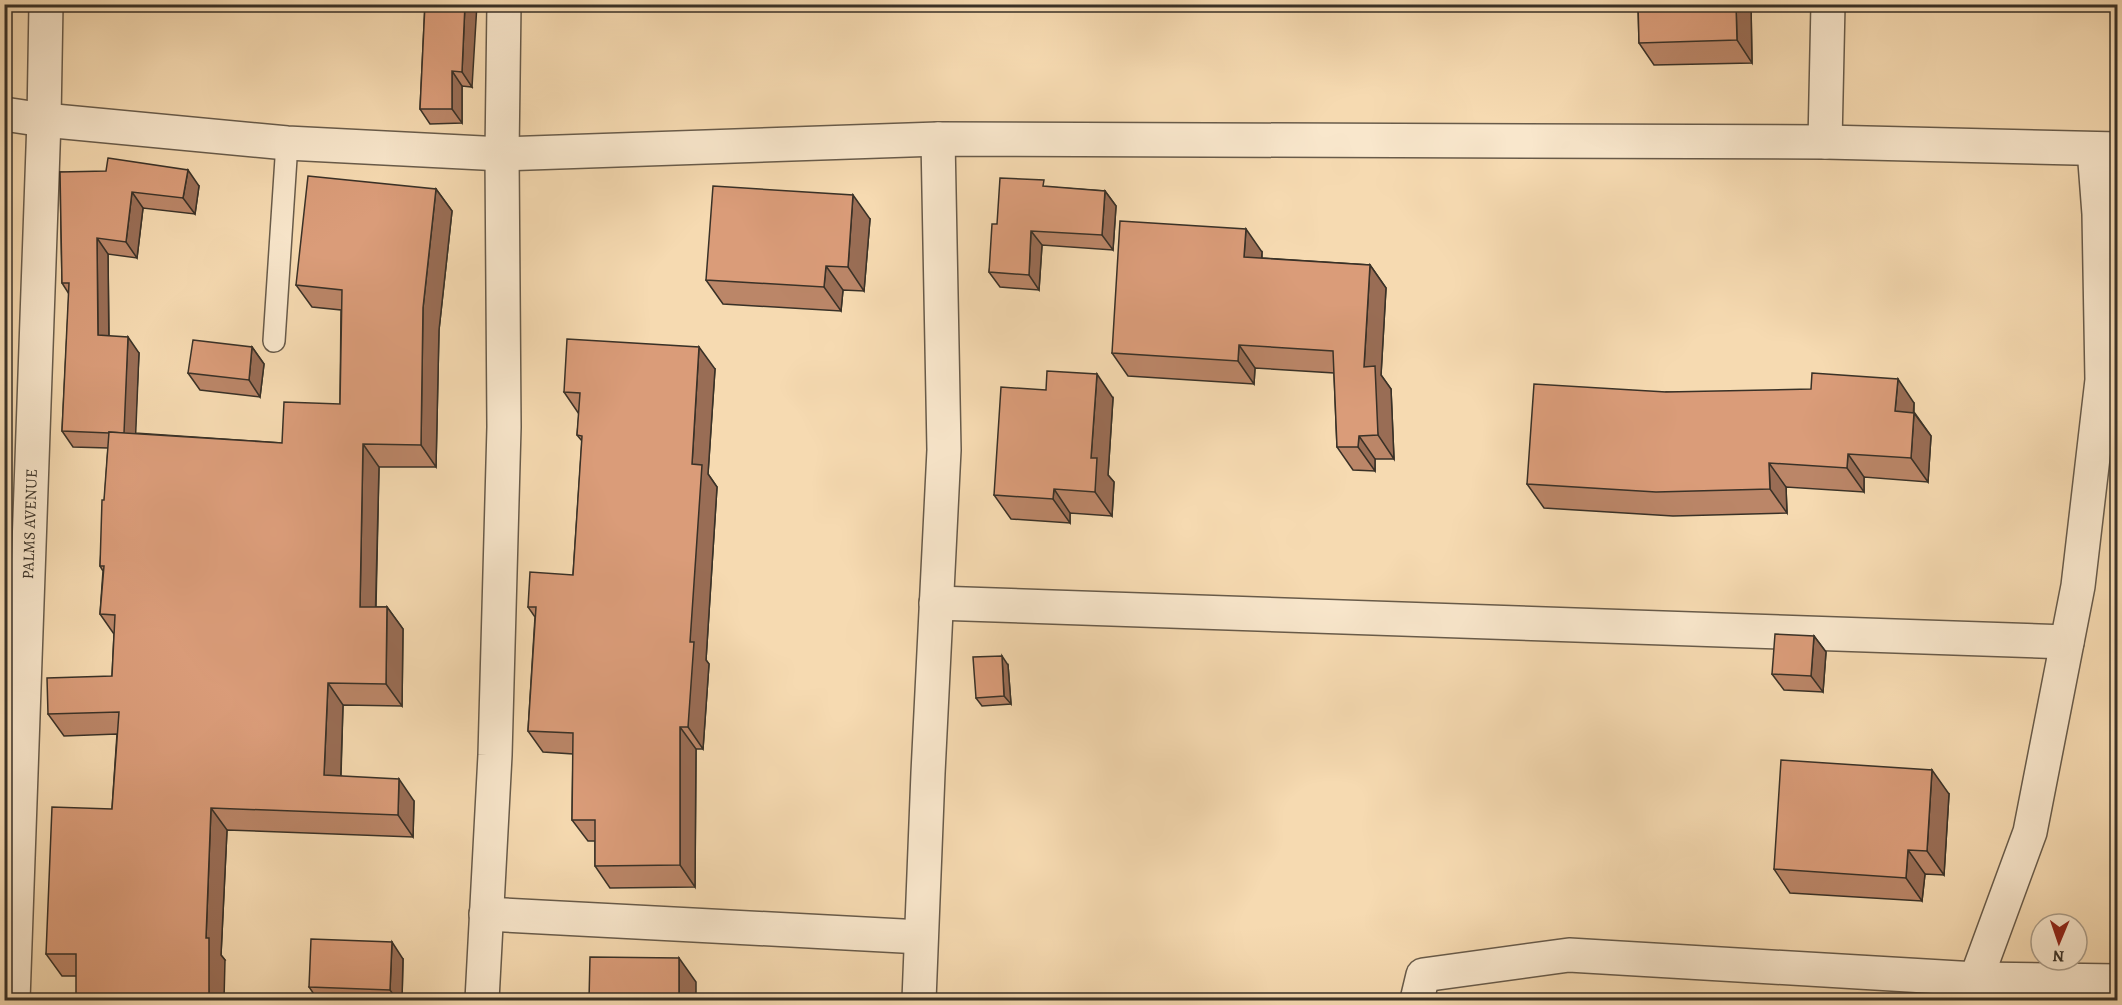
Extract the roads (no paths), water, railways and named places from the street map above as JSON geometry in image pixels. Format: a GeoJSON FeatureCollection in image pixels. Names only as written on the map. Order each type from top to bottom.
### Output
{"type":"FeatureCollection","features":[{"type":"Feature","properties":{"kind":"street","name":"PALMS AVENUE"},"geometry":{"type":"LineString","coordinates":[[13,1000],[44,120],[46,4]]}},
{"type":"Feature","properties":{"kind":"street"},"geometry":{"type":"LineString","coordinates":[[482,1000],[495,755],[504,427],[502,154],[504,4]]}},
{"type":"Feature","properties":{"kind":"street"},"geometry":{"type":"LineString","coordinates":[[1825,142],[1828,4]]}},
{"type":"Feature","properties":{"kind":"street"},"geometry":{"type":"LineString","coordinates":[[4,114],[287,144],[502,154],[938,139],[1825,142],[2106,149],[2099,214],[2102,380],[2078,586],[2030,832],[1971,990]]}},
{"type":"Feature","properties":{"kind":"street"},"geometry":{"type":"LineString","coordinates":[[919,1000],[944,450],[938,139]]}},
{"type":"Feature","properties":{"kind":"street"},"geometry":{"type":"LineString","coordinates":[[936,603],[2067,642]]}},
{"type":"Feature","properties":{"kind":"street"},"geometry":{"type":"LineString","coordinates":[[486,914],[921,937]]}},
{"type":"Feature","properties":{"kind":"street"},"geometry":{"type":"LineString","coordinates":[[1416,1000],[1423,975],[1569,955],[1971,990],[2118,981]]}},
{"type":"Feature","properties":{"kind":"lane"},"geometry":{"type":"LineString","coordinates":[[274,341],[287,144]]}}]}
